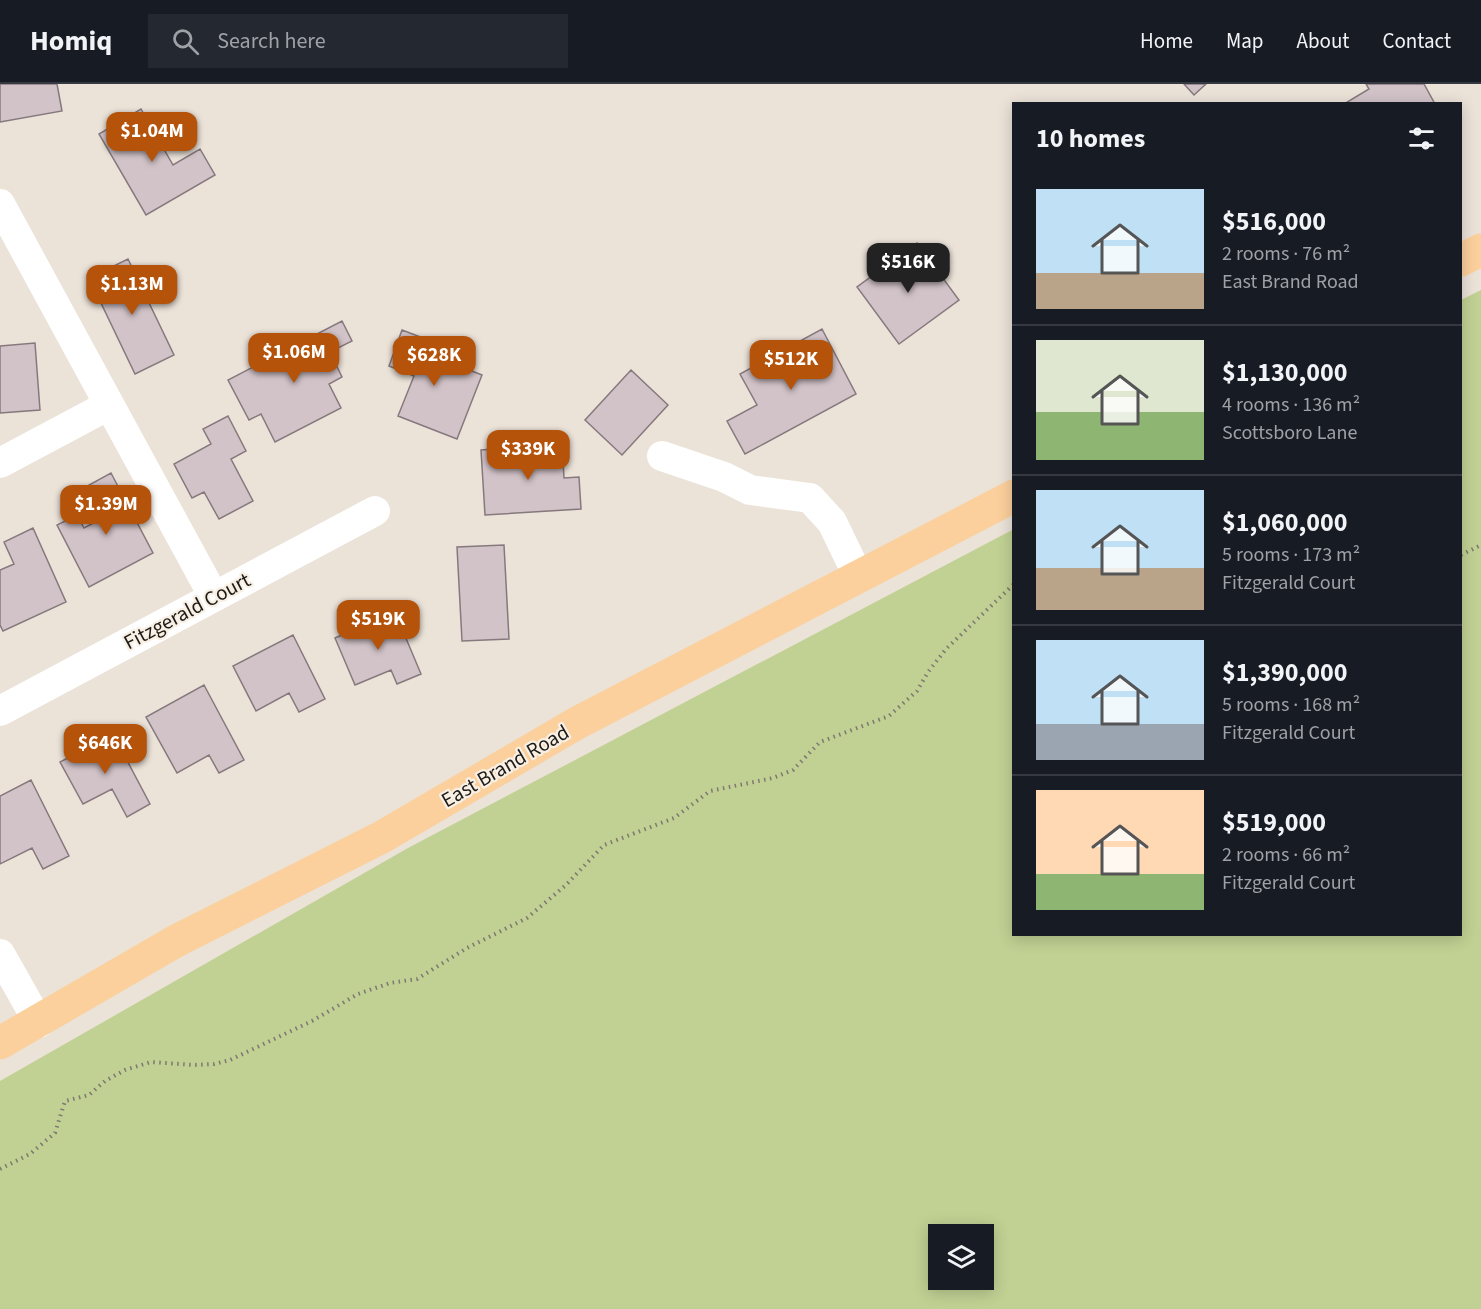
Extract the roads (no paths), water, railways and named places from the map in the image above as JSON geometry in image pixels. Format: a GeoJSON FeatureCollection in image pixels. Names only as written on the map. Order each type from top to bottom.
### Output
{"type":"FeatureCollection","features":[{"type":"Feature","properties":{"kind":"main road"},"geometry":{"type":"LineString","coordinates":[[1462,260],[1481,250]]}},
{"type":"Feature","properties":{"kind":"main road","name":"East Brand Road"},"geometry":{"type":"LineString","coordinates":[[0,1044],[176,941],[382,837],[578,723],[1012,497]]}},
{"type":"Feature","properties":{"kind":"street"},"geometry":{"type":"LineString","coordinates":[[0,204],[9,238],[109,405],[214,597]]}},
{"type":"Feature","properties":{"kind":"street"},"geometry":{"type":"LineString","coordinates":[[0,463],[109,405]]}},
{"type":"Feature","properties":{"kind":"street"},"geometry":{"type":"LineString","coordinates":[[662,456],[724,477],[750,490],[810,498],[832,522],[860,578]]}},
{"type":"Feature","properties":{"kind":"street","name":"Fitzgerald Court"},"geometry":{"type":"LineString","coordinates":[[0,711],[375,511]]}},
{"type":"Feature","properties":{"kind":"street"},"geometry":{"type":"LineString","coordinates":[[0,954],[39,1023]]}}]}
